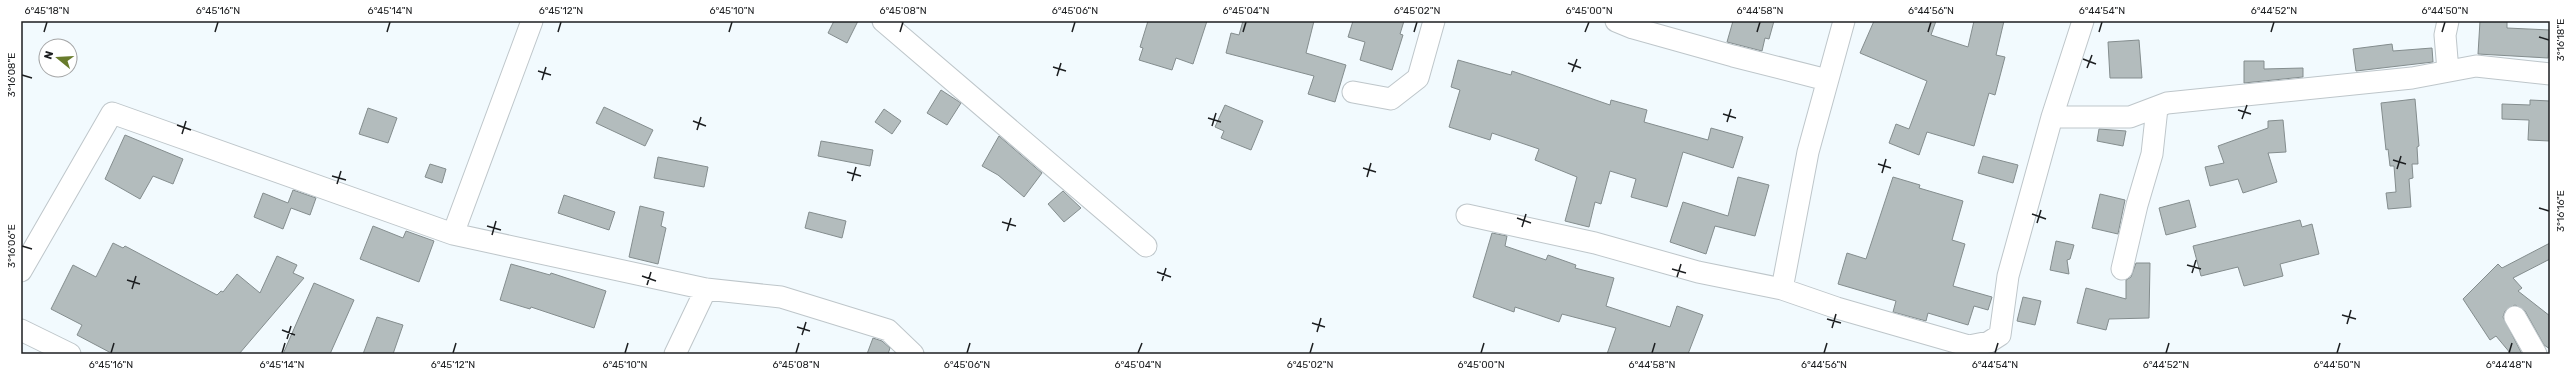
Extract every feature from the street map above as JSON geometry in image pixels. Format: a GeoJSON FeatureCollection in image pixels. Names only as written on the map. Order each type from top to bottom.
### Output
{"type":"FeatureCollection","features":[{"type":"Feature","properties":{"kind":"street"},"geometry":{"type":"LineString","coordinates":[[453,234],[532,21]]}},
{"type":"Feature","properties":{"kind":"street"},"geometry":{"type":"LineString","coordinates":[[883,21],[1146,246]]}},
{"type":"Feature","properties":{"kind":"street"},"geometry":{"type":"LineString","coordinates":[[1353,92],[1391,99],[1404,91],[1418,78],[1434,21]]}},
{"type":"Feature","properties":{"kind":"street"},"geometry":{"type":"LineString","coordinates":[[1616,21],[1633,28],[1732,56],[1827,80]]}},
{"type":"Feature","properties":{"kind":"street"},"geometry":{"type":"LineString","coordinates":[[1782,289],[1808,152],[1844,21]]}},
{"type":"Feature","properties":{"kind":"street"},"geometry":{"type":"LineString","coordinates":[[1467,216],[1594,243],[1698,272],[1782,289],[1837,308],[1969,346],[1988,342],[2000,335],[2008,276],[2052,117],[2083,21]]}},
{"type":"Feature","properties":{"kind":"street"},"geometry":{"type":"LineString","coordinates":[[2448,21],[2445,36],[2448,71]]}},
{"type":"Feature","properties":{"kind":"street"},"geometry":{"type":"LineString","coordinates":[[2052,117],[2130,118],[2168,103],[2412,78],[2476,66],[2550,74]]}},
{"type":"Feature","properties":{"kind":"street"},"geometry":{"type":"LineString","coordinates":[[2122,269],[2137,205],[2152,154],[2157,108]]}},
{"type":"Feature","properties":{"kind":"street"},"geometry":{"type":"LineString","coordinates":[[21,271],[112,113],[453,234],[706,290],[781,297],[888,330],[913,354]]}},
{"type":"Feature","properties":{"kind":"street"},"geometry":{"type":"LineString","coordinates":[[675,354],[706,290]]}},
{"type":"Feature","properties":{"kind":"street"},"geometry":{"type":"LineString","coordinates":[[2515,317],[2536,354]]}},
{"type":"Feature","properties":{"kind":"street"},"geometry":{"type":"LineString","coordinates":[[21,330],[70,354]]}},
{"type":"Feature","properties":{"kind":"building"},"geometry":{"type":"Polygon","coordinates":[[[834,21],[858,21],[847,43],[828,33],[834,21]]]}},
{"type":"Feature","properties":{"kind":"building"},"geometry":{"type":"Polygon","coordinates":[[[1148,21],[1207,21],[1193,64],[1176,58],[1172,70],[1139,60],[1143,48],[1140,47],[1148,21]]]}},
{"type":"Feature","properties":{"kind":"building"},"geometry":{"type":"Polygon","coordinates":[[[1243,21],[1314,21],[1306,53],[1346,65],[1335,102],[1308,94],[1314,76],[1226,53],[1231,33],[1239,35],[1243,21]]]}},
{"type":"Feature","properties":{"kind":"building"},"geometry":{"type":"Polygon","coordinates":[[[1353,21],[1404,21],[1400,34],[1403,35],[1392,70],[1360,60],[1365,42],[1348,37],[1353,21]]]}},
{"type":"Feature","properties":{"kind":"building"},"geometry":{"type":"Polygon","coordinates":[[[1733,21],[1774,21],[1769,39],[1765,38],[1762,51],[1727,42],[1733,21]]]}},
{"type":"Feature","properties":{"kind":"building"},"geometry":{"type":"Polygon","coordinates":[[[1874,21],[1936,21],[1931,35],[1968,47],[1974,21],[2004,21],[1996,55],[2005,57],[1995,95],[1989,93],[1974,146],[1927,132],[1919,155],[1889,143],[1896,124],[1909,129],[1927,81],[1860,53],[1874,21]]]}},
{"type":"Feature","properties":{"kind":"building"},"geometry":{"type":"Polygon","coordinates":[[[2480,21],[2507,21],[2507,28],[2550,30],[2548,58],[2478,54],[2480,21]]]}},
{"type":"Feature","properties":{"kind":"building"},"geometry":{"type":"Polygon","coordinates":[[[2139,40],[2142,78],[2110,78],[2108,42],[2139,40]]]}},
{"type":"Feature","properties":{"kind":"building"},"geometry":{"type":"Polygon","coordinates":[[[2392,44],[2393,51],[2432,48],[2433,62],[2356,71],[2353,49],[2392,44]]]}},
{"type":"Feature","properties":{"kind":"building"},"geometry":{"type":"Polygon","coordinates":[[[1458,60],[1511,75],[1512,71],[1610,105],[1611,100],[1647,110],[1644,122],[1708,140],[1711,128],[1743,137],[1733,168],[1683,152],[1667,207],[1631,197],[1636,179],[1610,171],[1601,204],[1595,202],[1589,227],[1565,221],[1577,177],[1535,160],[1539,149],[1492,133],[1490,140],[1449,127],[1460,90],[1451,87],[1458,60]]]}},
{"type":"Feature","properties":{"kind":"building"},"geometry":{"type":"Polygon","coordinates":[[[2244,61],[2264,61],[2264,69],[2303,68],[2303,77],[2244,83],[2244,61]]]}},
{"type":"Feature","properties":{"kind":"building"},"geometry":{"type":"Polygon","coordinates":[[[941,90],[961,103],[947,125],[927,113],[941,90]]]}},
{"type":"Feature","properties":{"kind":"building"},"geometry":{"type":"Polygon","coordinates":[[[2415,99],[2419,146],[2417,147],[2418,164],[2412,164],[2413,178],[2409,179],[2411,207],[2388,209],[2386,193],[2396,192],[2394,166],[2390,166],[2388,149],[2386,150],[2381,103],[2415,99]]]}},
{"type":"Feature","properties":{"kind":"building"},"geometry":{"type":"Polygon","coordinates":[[[2530,100],[2550,101],[2550,141],[2528,140],[2529,120],[2502,119],[2502,104],[2530,105],[2530,100]]]}},
{"type":"Feature","properties":{"kind":"building"},"geometry":{"type":"Polygon","coordinates":[[[1225,105],[1263,121],[1251,150],[1221,138],[1224,131],[1215,127],[1225,105]]]}},
{"type":"Feature","properties":{"kind":"building"},"geometry":{"type":"Polygon","coordinates":[[[604,107],[653,130],[645,146],[596,123],[604,107]]]}},
{"type":"Feature","properties":{"kind":"building"},"geometry":{"type":"Polygon","coordinates":[[[368,108],[397,118],[388,143],[359,134],[368,108]]]}},
{"type":"Feature","properties":{"kind":"building"},"geometry":{"type":"Polygon","coordinates":[[[884,109],[901,121],[892,134],[875,122],[884,109]]]}},
{"type":"Feature","properties":{"kind":"building"},"geometry":{"type":"Polygon","coordinates":[[[2283,120],[2286,152],[2268,153],[2277,182],[2243,193],[2238,179],[2210,186],[2205,167],[2224,163],[2218,146],[2268,128],[2268,121],[2283,120]]]}},
{"type":"Feature","properties":{"kind":"building"},"geometry":{"type":"Polygon","coordinates":[[[2099,129],[2126,131],[2123,146],[2097,141],[2099,129]]]}},
{"type":"Feature","properties":{"kind":"building"},"geometry":{"type":"Polygon","coordinates":[[[125,135],[183,159],[173,184],[153,176],[140,199],[105,179],[125,135]]]}},
{"type":"Feature","properties":{"kind":"building"},"geometry":{"type":"Polygon","coordinates":[[[999,136],[1042,173],[1024,197],[998,175],[982,166],[999,136]]]}},
{"type":"Feature","properties":{"kind":"building"},"geometry":{"type":"Polygon","coordinates":[[[821,141],[873,150],[870,166],[818,156],[821,141]]]}},
{"type":"Feature","properties":{"kind":"building"},"geometry":{"type":"Polygon","coordinates":[[[1983,156],[2018,165],[2013,183],[1978,173],[1983,156]]]}},
{"type":"Feature","properties":{"kind":"building"},"geometry":{"type":"Polygon","coordinates":[[[658,157],[708,167],[704,187],[654,178],[658,157]]]}},
{"type":"Feature","properties":{"kind":"building"},"geometry":{"type":"Polygon","coordinates":[[[430,164],[446,169],[442,183],[425,177],[430,164]]]}},
{"type":"Feature","properties":{"kind":"building"},"geometry":{"type":"Polygon","coordinates":[[[1738,177],[1769,185],[1755,236],[1715,226],[1706,254],[1670,242],[1683,202],[1728,216],[1738,177]]]}},
{"type":"Feature","properties":{"kind":"building"},"geometry":{"type":"Polygon","coordinates":[[[1893,177],[1920,185],[1919,188],[1963,201],[1952,240],[1965,244],[1953,286],[1992,297],[1988,310],[1974,306],[1968,325],[1928,313],[1926,321],[1893,312],[1896,301],[1838,284],[1847,253],[1866,259],[1893,177]]]}},
{"type":"Feature","properties":{"kind":"building"},"geometry":{"type":"Polygon","coordinates":[[[293,190],[316,198],[310,215],[291,208],[283,229],[254,217],[263,193],[288,203],[293,190]]]}},
{"type":"Feature","properties":{"kind":"building"},"geometry":{"type":"Polygon","coordinates":[[[1063,191],[1081,208],[1064,222],[1048,204],[1063,191]]]}},
{"type":"Feature","properties":{"kind":"building"},"geometry":{"type":"Polygon","coordinates":[[[2100,194],[2125,200],[2118,234],[2092,228],[2100,194]]]}},
{"type":"Feature","properties":{"kind":"building"},"geometry":{"type":"Polygon","coordinates":[[[564,195],[615,212],[609,230],[558,213],[564,195]]]}},
{"type":"Feature","properties":{"kind":"building"},"geometry":{"type":"Polygon","coordinates":[[[2189,200],[2196,227],[2166,235],[2159,208],[2189,200]]]}},
{"type":"Feature","properties":{"kind":"building"},"geometry":{"type":"Polygon","coordinates":[[[640,206],[664,212],[661,226],[666,228],[658,264],[629,257],[640,206]]]}},
{"type":"Feature","properties":{"kind":"building"},"geometry":{"type":"Polygon","coordinates":[[[809,212],[846,221],[842,238],[805,228],[809,212]]]}},
{"type":"Feature","properties":{"kind":"building"},"geometry":{"type":"Polygon","coordinates":[[[2300,220],[2302,227],[2312,224],[2319,254],[2280,264],[2283,276],[2244,286],[2238,267],[2201,276],[2193,246],[2300,220]]]}},
{"type":"Feature","properties":{"kind":"building"},"geometry":{"type":"Polygon","coordinates":[[[373,226],[403,238],[406,231],[434,241],[419,282],[360,259],[373,226]]]}},
{"type":"Feature","properties":{"kind":"building"},"geometry":{"type":"Polygon","coordinates":[[[1492,233],[1507,236],[1505,246],[1546,260],[1548,255],[1576,265],[1575,268],[1614,278],[1606,306],[1670,327],[1677,306],[1703,315],[1688,354],[1607,354],[1616,328],[1562,314],[1559,322],[1515,307],[1514,312],[1473,297],[1492,233]]]}},
{"type":"Feature","properties":{"kind":"building"},"geometry":{"type":"Polygon","coordinates":[[[2056,241],[2074,245],[2070,259],[2067,260],[2069,274],[2050,270],[2056,241]]]}},
{"type":"Feature","properties":{"kind":"building"},"geometry":{"type":"Polygon","coordinates":[[[113,243],[123,248],[125,246],[217,295],[221,291],[223,292],[237,274],[260,293],[277,256],[297,265],[293,273],[304,278],[239,354],[113,354],[77,335],[82,325],[51,309],[73,265],[96,277],[113,243]]]}},
{"type":"Feature","properties":{"kind":"building"},"geometry":{"type":"Polygon","coordinates":[[[2550,243],[2550,259],[2513,278],[2522,288],[2518,291],[2550,316],[2550,349],[2544,345],[2525,311],[2515,305],[2505,311],[2503,317],[2522,354],[2511,354],[2496,336],[2490,340],[2463,299],[2498,264],[2502,268],[2550,243]]]}},
{"type":"Feature","properties":{"kind":"building"},"geometry":{"type":"Polygon","coordinates":[[[2136,263],[2150,263],[2149,318],[2109,319],[2106,330],[2077,323],[2086,288],[2126,299],[2126,280],[2131,277],[2136,263]]]}},
{"type":"Feature","properties":{"kind":"building"},"geometry":{"type":"Polygon","coordinates":[[[511,264],[550,275],[551,273],[606,291],[594,328],[531,307],[530,309],[500,300],[511,264]]]}},
{"type":"Feature","properties":{"kind":"building"},"geometry":{"type":"Polygon","coordinates":[[[314,283],[354,300],[330,354],[283,354],[314,283]]]}},
{"type":"Feature","properties":{"kind":"building"},"geometry":{"type":"Polygon","coordinates":[[[2023,297],[2041,301],[2035,325],[2017,321],[2023,297]]]}},
{"type":"Feature","properties":{"kind":"building"},"geometry":{"type":"Polygon","coordinates":[[[377,317],[403,325],[393,354],[363,354],[377,317]]]}},
{"type":"Feature","properties":{"kind":"building"},"geometry":{"type":"Polygon","coordinates":[[[873,338],[882,341],[890,348],[888,354],[867,354],[873,338]]]}}]}
